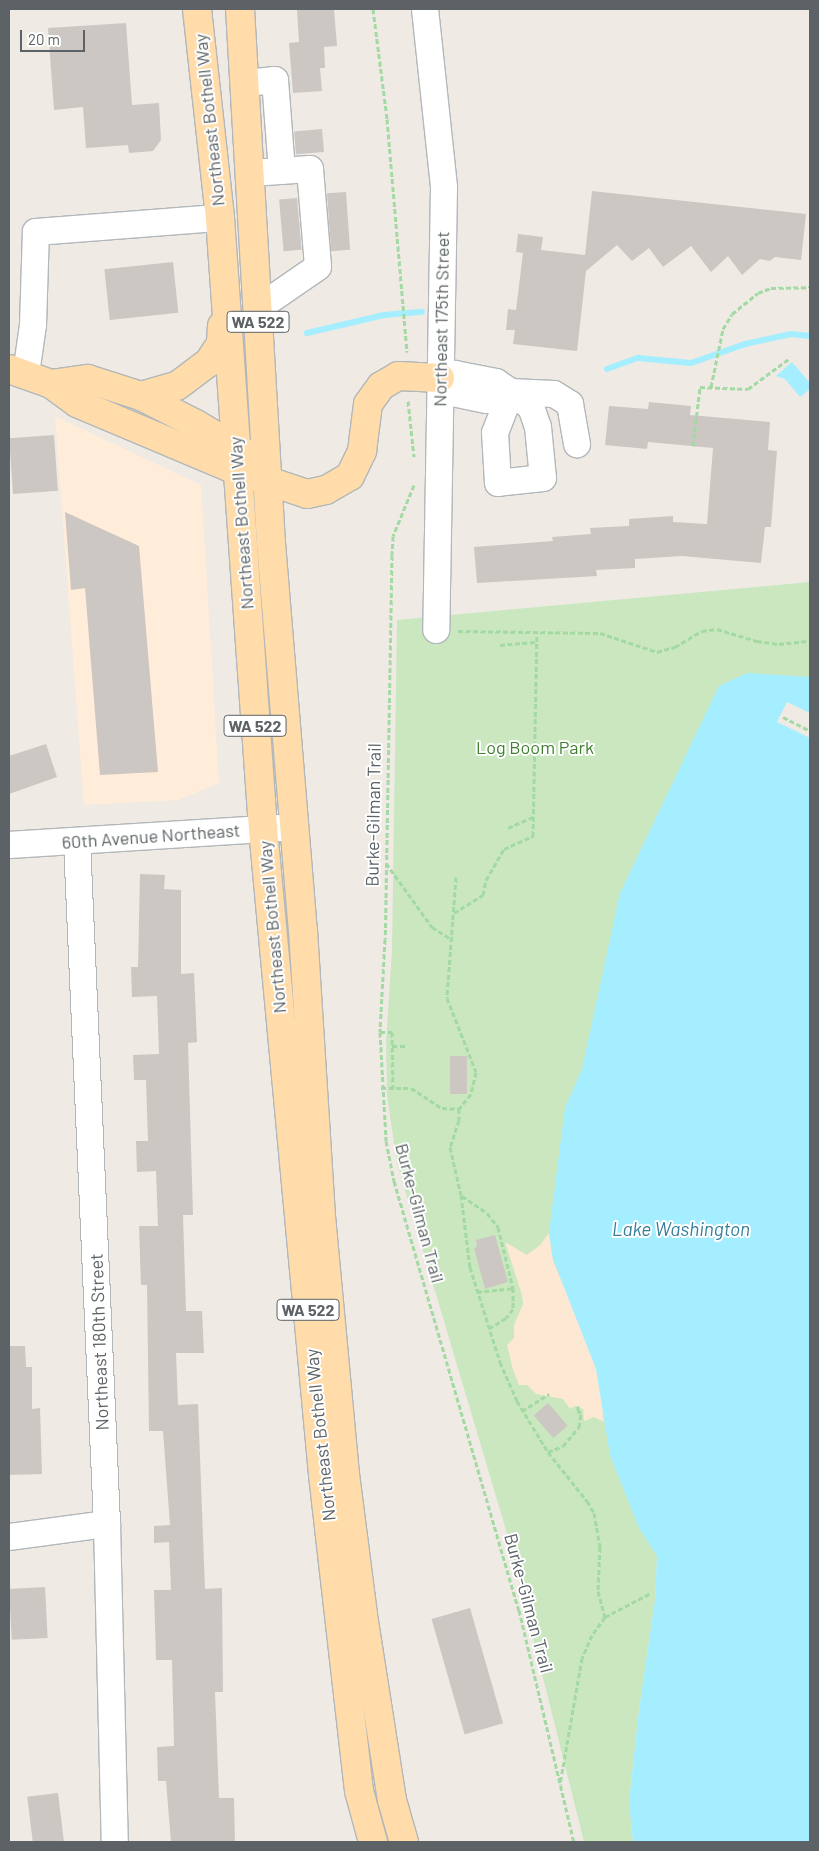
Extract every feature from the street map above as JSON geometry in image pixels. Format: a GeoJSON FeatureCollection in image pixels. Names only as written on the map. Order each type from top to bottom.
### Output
{"type":"FeatureCollection","features":[{"type":"Feature","properties":{"kind":"main road","name":"Northeast Bothell Way"},"geometry":{"type":"LineString","coordinates":[[197,9],[220,218],[263,829],[323,1475],[358,1782],[373,1842]]}},
{"type":"Feature","properties":{"kind":"main road","name":"Northeast Bothell Way"},"geometry":{"type":"LineString","coordinates":[[240,9],[246,82],[257,309],[321,1216],[345,1474],[377,1712],[392,1800],[404,1842]]}},
{"type":"Feature","properties":{"kind":"main road"},"geometry":{"type":"LineString","coordinates":[[141,396],[177,386],[208,363],[221,344],[225,289]]}},
{"type":"Feature","properties":{"kind":"main road"},"geometry":{"type":"LineString","coordinates":[[17,372],[51,384],[77,403],[237,459]]}},
{"type":"Feature","properties":{"kind":"main road"},"geometry":{"type":"LineString","coordinates":[[51,384],[88,379],[141,396],[237,459],[269,477],[310,493],[339,484],[350,476],[358,463],[368,404],[381,386],[398,376],[440,378]]}},
{"type":"Feature","properties":{"kind":"street","name":"Northeast 175th Street"},"geometry":{"type":"LineString","coordinates":[[425,9],[444,188],[440,378],[444,630]]}},
{"type":"Feature","properties":{"kind":"street"},"geometry":{"type":"LineString","coordinates":[[246,82],[275,80],[282,171]]}},
{"type":"Feature","properties":{"kind":"street"},"geometry":{"type":"LineString","coordinates":[[251,173],[310,168],[318,267],[257,309]]}},
{"type":"Feature","properties":{"kind":"street"},"geometry":{"type":"LineString","coordinates":[[17,372],[33,325],[36,232],[220,218]]}},
{"type":"Feature","properties":{"kind":"street"},"geometry":{"type":"LineString","coordinates":[[440,378],[453,393],[470,398],[486,400],[511,392],[554,394],[570,404],[577,444]]}},
{"type":"Feature","properties":{"kind":"street","name":"60th Avenue Northeast"},"geometry":{"type":"LineString","coordinates":[[9,845],[294,827]]}},
{"type":"Feature","properties":{"kind":"street","name":"Northeast 180th Street"},"geometry":{"type":"LineString","coordinates":[[78,842],[107,1524],[115,1842]]}},
{"type":"Feature","properties":{"kind":"street"},"geometry":{"type":"LineString","coordinates":[[9,1537],[107,1524]]}},
{"type":"Feature","properties":{"kind":"path"},"geometry":{"type":"LineString","coordinates":[[373,9],[387,119],[407,351]]}},
{"type":"Feature","properties":{"kind":"path"},"geometry":{"type":"LineString","coordinates":[[711,387],[718,346],[723,329],[732,314],[758,293],[785,286],[810,287]]}},
{"type":"Feature","properties":{"kind":"path"},"geometry":{"type":"LineString","coordinates":[[694,446],[700,387],[748,389],[790,358]]}},
{"type":"Feature","properties":{"kind":"path"},"geometry":{"type":"LineString","coordinates":[[408,397],[409,428],[415,462]]}},
{"type":"Feature","properties":{"kind":"path","name":"Burke-Gilman Trail"},"geometry":{"type":"LineString","coordinates":[[414,477],[409,498],[393,536],[386,862],[380,1032],[381,1088],[394,1181],[519,1610],[574,1842]]}},
{"type":"Feature","properties":{"kind":"path"},"geometry":{"type":"LineString","coordinates":[[444,630],[537,634],[573,630],[600,632],[657,652],[675,647],[702,631],[717,629],[757,641],[779,644],[810,641]]}},
{"type":"Feature","properties":{"kind":"path"},"geometry":{"type":"LineString","coordinates":[[453,914],[483,894],[486,880],[504,850],[533,836],[537,634]]}},
{"type":"Feature","properties":{"kind":"path"},"geometry":{"type":"LineString","coordinates":[[500,645],[536,642]]}},
{"type":"Feature","properties":{"kind":"path"},"geometry":{"type":"LineString","coordinates":[[783,717],[810,731]]}},
{"type":"Feature","properties":{"kind":"path"},"geometry":{"type":"LineString","coordinates":[[508,828],[534,817]]}},
{"type":"Feature","properties":{"kind":"path"},"geometry":{"type":"LineString","coordinates":[[386,862],[432,926],[451,938]]}},
{"type":"Feature","properties":{"kind":"path"},"geometry":{"type":"LineString","coordinates":[[456,877],[447,998],[476,1072],[471,1094],[459,1109],[459,1120],[450,1147],[461,1195],[466,1242],[477,1292],[500,1362],[522,1411],[548,1452],[594,1514],[600,1547],[598,1591],[605,1617]]}},
{"type":"Feature","properties":{"kind":"path"},"geometry":{"type":"LineString","coordinates":[[380,1032],[392,1032],[393,1088]]}},
{"type":"Feature","properties":{"kind":"path"},"geometry":{"type":"LineString","coordinates":[[392,1046],[406,1046]]}},
{"type":"Feature","properties":{"kind":"path"},"geometry":{"type":"LineString","coordinates":[[381,1088],[411,1088],[442,1108],[459,1109]]}},
{"type":"Feature","properties":{"kind":"path"},"geometry":{"type":"LineString","coordinates":[[461,1195],[487,1213],[498,1227],[513,1288],[513,1309],[506,1318],[490,1328]]}},
{"type":"Feature","properties":{"kind":"path"},"geometry":{"type":"LineString","coordinates":[[477,1292],[513,1288]]}},
{"type":"Feature","properties":{"kind":"path"},"geometry":{"type":"LineString","coordinates":[[522,1411],[549,1394]]}},
{"type":"Feature","properties":{"kind":"path"},"geometry":{"type":"LineString","coordinates":[[548,1452],[563,1446],[579,1427],[582,1413],[578,1411],[578,1406]]}},
{"type":"Feature","properties":{"kind":"path"},"geometry":{"type":"LineString","coordinates":[[560,1786],[582,1658],[592,1635],[605,1617],[651,1593]]}},
{"type":"Feature","properties":{"kind":"shaded area"},"geometry":{"type":"Polygon","coordinates":[[[55,416],[201,485],[219,783],[178,800],[84,805],[55,416]]]}},
{"type":"Feature","properties":{"kind":"green space","name":"Log Boom Park"},"geometry":{"type":"Polygon","coordinates":[[[810,582],[810,698],[582,1069],[565,1108],[560,1277],[639,1528],[657,1556],[655,1600],[639,1710],[629,1802],[633,1842],[584,1842],[506,1530],[397,1163],[387,1096],[386,1042],[392,950],[397,620],[810,582]]]}},
{"type":"Feature","properties":{"kind":"sand"},"geometry":{"type":"Polygon","coordinates":[[[549,1233],[553,1260],[596,1369],[604,1422],[594,1417],[584,1421],[583,1409],[575,1406],[570,1409],[563,1399],[536,1394],[527,1385],[519,1385],[513,1370],[507,1345],[514,1338],[514,1325],[523,1304],[522,1295],[505,1242],[527,1255],[540,1245],[549,1233]]]}},
{"type":"Feature","properties":{"kind":"water"},"geometry":{"type":"Polygon","coordinates":[[[792,362],[810,383],[810,389],[800,397],[785,379],[776,376],[792,362]]]}},
{"type":"Feature","properties":{"kind":"water","name":"Lake Washington"},"geometry":{"type":"Polygon","coordinates":[[[747,673],[810,677],[810,1842],[633,1842],[629,1802],[639,1710],[655,1600],[657,1556],[639,1528],[610,1455],[596,1369],[553,1259],[549,1233],[565,1108],[582,1069],[620,893],[719,686],[747,673]]]}},
{"type":"Feature","properties":{"kind":"pier"},"geometry":{"type":"Polygon","coordinates":[[[787,702],[810,713],[810,738],[777,722],[787,702]]]}},
{"type":"Feature","properties":{"kind":"building"},"geometry":{"type":"Polygon","coordinates":[[[297,9],[334,9],[337,46],[324,47],[325,68],[320,68],[322,91],[293,93],[289,43],[299,42],[297,9]]]}},
{"type":"Feature","properties":{"kind":"building"},"geometry":{"type":"Polygon","coordinates":[[[126,23],[132,105],[159,103],[161,140],[153,151],[129,153],[128,145],[86,148],[83,107],[54,110],[48,28],[126,23]]]}},
{"type":"Feature","properties":{"kind":"building"},"geometry":{"type":"Polygon","coordinates":[[[322,129],[324,152],[296,154],[294,131],[322,129]]]}},
{"type":"Feature","properties":{"kind":"building"},"geometry":{"type":"Polygon","coordinates":[[[592,191],[806,214],[801,260],[775,257],[770,261],[760,259],[742,275],[728,256],[711,272],[691,246],[663,267],[649,248],[632,261],[617,245],[586,271],[577,351],[513,344],[515,330],[506,330],[508,309],[516,310],[523,253],[516,252],[518,234],[543,237],[541,250],[585,255],[592,191]]]}},
{"type":"Feature","properties":{"kind":"building"},"geometry":{"type":"Polygon","coordinates":[[[346,192],[350,250],[331,251],[327,193],[346,192]]]}},
{"type":"Feature","properties":{"kind":"building"},"geometry":{"type":"Polygon","coordinates":[[[297,198],[302,250],[284,251],[279,200],[297,198]]]}},
{"type":"Feature","properties":{"kind":"building"},"geometry":{"type":"Polygon","coordinates":[[[173,262],[178,313],[110,320],[104,269],[173,262]]]}},
{"type":"Feature","properties":{"kind":"building"},"geometry":{"type":"Polygon","coordinates":[[[649,402],[691,406],[690,415],[770,422],[768,450],[777,451],[771,527],[765,527],[761,563],[682,556],[635,559],[635,568],[596,570],[597,576],[477,583],[474,547],[553,541],[552,537],[591,534],[590,528],[629,526],[629,519],[673,516],[673,522],[707,524],[713,448],[648,442],[647,449],[605,445],[609,406],[648,409],[649,402]]]}},
{"type":"Feature","properties":{"kind":"building"},"geometry":{"type":"Polygon","coordinates":[[[54,435],[58,491],[13,494],[9,438],[54,435]]]}},
{"type":"Feature","properties":{"kind":"building"},"geometry":{"type":"Polygon","coordinates":[[[65,512],[139,546],[158,772],[100,775],[85,588],[71,590],[65,512]]]}},
{"type":"Feature","properties":{"kind":"building"},"geometry":{"type":"Polygon","coordinates":[[[46,744],[57,777],[9,794],[9,756],[46,744]]]}},
{"type":"Feature","properties":{"kind":"building"},"geometry":{"type":"Polygon","coordinates":[[[140,874],[165,875],[164,889],[181,890],[181,974],[194,973],[197,1042],[188,1043],[193,1215],[183,1215],[186,1311],[202,1311],[204,1353],[176,1353],[178,1405],[198,1404],[205,1589],[222,1588],[223,1692],[215,1692],[219,1798],[234,1798],[235,1842],[171,1842],[166,1781],[158,1781],[157,1747],[174,1746],[172,1660],[156,1660],[154,1590],[171,1590],[169,1542],[154,1543],[154,1526],[170,1525],[163,1431],[149,1431],[147,1285],[141,1285],[139,1226],[158,1226],[156,1171],[137,1172],[136,1141],[148,1141],[146,1080],[134,1080],[133,1055],[159,1054],[157,996],[132,997],[131,967],[138,967],[140,874]]]}},
{"type":"Feature","properties":{"kind":"building"},"geometry":{"type":"Polygon","coordinates":[[[450,1056],[467,1056],[467,1094],[450,1094],[450,1056]]]}},
{"type":"Feature","properties":{"kind":"building"},"geometry":{"type":"Polygon","coordinates":[[[495,1235],[508,1282],[485,1289],[474,1248],[477,1247],[476,1240],[495,1235]]]}},
{"type":"Feature","properties":{"kind":"building"},"geometry":{"type":"Polygon","coordinates":[[[9,1346],[25,1346],[26,1367],[32,1367],[32,1409],[40,1408],[42,1474],[9,1475],[9,1346]]]}},
{"type":"Feature","properties":{"kind":"building"},"geometry":{"type":"Polygon","coordinates":[[[548,1403],[568,1426],[553,1438],[534,1415],[548,1403]]]}},
{"type":"Feature","properties":{"kind":"building"},"geometry":{"type":"Polygon","coordinates":[[[45,1587],[48,1638],[12,1640],[9,1589],[45,1587]]]}},
{"type":"Feature","properties":{"kind":"building"},"geometry":{"type":"Polygon","coordinates":[[[470,1608],[503,1723],[465,1734],[432,1619],[470,1608]]]}},
{"type":"Feature","properties":{"kind":"building"},"geometry":{"type":"Polygon","coordinates":[[[58,1793],[64,1842],[33,1842],[27,1797],[58,1793]]]}},
{"type":"Feature","properties":{"kind":"waterway"},"geometry":{"type":"LineString","coordinates":[[307,333],[384,315],[422,312]]}},
{"type":"Feature","properties":{"kind":"waterway"},"geometry":{"type":"LineString","coordinates":[[607,369],[638,358],[691,363],[745,344],[791,334],[810,336]]}}]}
